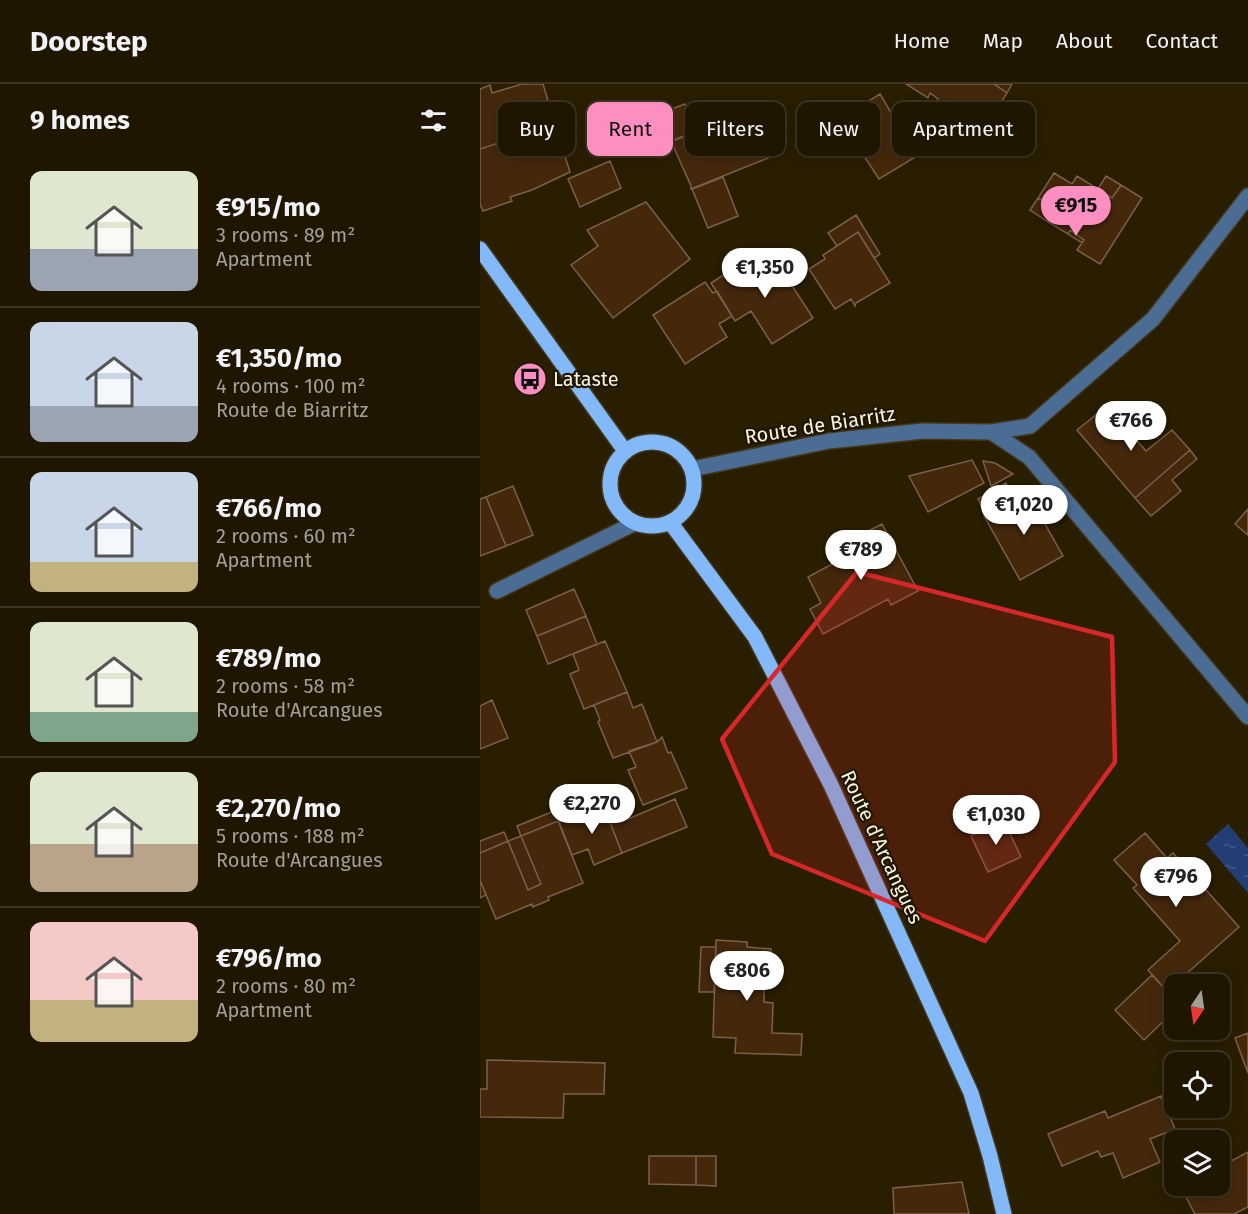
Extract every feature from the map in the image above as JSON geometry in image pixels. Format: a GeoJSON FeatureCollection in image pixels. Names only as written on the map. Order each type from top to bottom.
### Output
{"type":"FeatureCollection","features":[{"type":"Feature","properties":{"kind":"main road"},"geometry":{"type":"LineString","coordinates":[[480,249],[625,451]]}},
{"type":"Feature","properties":{"kind":"main road"},"geometry":{"type":"LineString","coordinates":[[646,442],[669,444],[679,450],[692,469],[695,486],[693,496],[685,512],[670,522],[646,526],[635,523],[618,509],[610,489],[613,468],[625,451],[646,442]]}},
{"type":"Feature","properties":{"kind":"main road","name":"Route d'Arcangues"},"geometry":{"type":"LineString","coordinates":[[670,522],[755,637],[831,785],[971,1093],[1004,1214]]}},
{"type":"Feature","properties":{"kind":"street","name":"Route de Biarritz"},"geometry":{"type":"LineString","coordinates":[[692,469],[829,441],[923,431],[991,432],[1030,426],[1153,319],[1248,196]]}},
{"type":"Feature","properties":{"kind":"street"},"geometry":{"type":"LineString","coordinates":[[991,432],[1029,457],[1248,717]]}},
{"type":"Feature","properties":{"kind":"street"},"geometry":{"type":"LineString","coordinates":[[497,591],[635,523]]}},
{"type":"Feature","properties":{"kind":"highlighted area"},"geometry":{"type":"Polygon","coordinates":[[[857,572],[1112,637],[1115,762],[985,941],[772,854],[722,739],[857,572]]]}},
{"type":"Feature","properties":{"kind":"water"},"geometry":{"type":"Polygon","coordinates":[[[1228,824],[1248,848],[1248,893],[1206,844],[1228,824]]]}},
{"type":"Feature","properties":{"kind":"building"},"geometry":{"type":"Polygon","coordinates":[[[522,84],[543,84],[548,102],[498,102],[498,143],[480,149],[480,89],[490,85],[492,93],[522,84]]]}},
{"type":"Feature","properties":{"kind":"building"},"geometry":{"type":"Polygon","coordinates":[[[906,84],[994,84],[1007,93],[1001,102],[936,102],[938,99],[930,93],[928,98],[906,84]]]}},
{"type":"Feature","properties":{"kind":"building"},"geometry":{"type":"Polygon","coordinates":[[[994,84],[1012,84],[1007,93],[994,84]]]}},
{"type":"Feature","properties":{"kind":"building"},"geometry":{"type":"Polygon","coordinates":[[[880,94],[892,114],[892,156],[917,156],[879,179],[864,156],[880,156],[880,102],[867,102],[880,94]]]}},
{"type":"Feature","properties":{"kind":"building"},"geometry":{"type":"Polygon","coordinates":[[[685,104],[685,136],[673,141],[673,108],[685,104]]]}},
{"type":"Feature","properties":{"kind":"building"},"geometry":{"type":"Polygon","coordinates":[[[685,135],[685,156],[773,156],[691,189],[673,146],[673,140],[685,135]]]}},
{"type":"Feature","properties":{"kind":"building"},"geometry":{"type":"Polygon","coordinates":[[[498,143],[498,156],[565,156],[570,172],[532,190],[510,197],[512,201],[483,211],[480,204],[480,149],[498,143]]]}},
{"type":"Feature","properties":{"kind":"building"},"geometry":{"type":"Polygon","coordinates":[[[610,161],[621,188],[580,207],[568,179],[610,161]]]}},
{"type":"Feature","properties":{"kind":"building"},"geometry":{"type":"Polygon","coordinates":[[[1054,173],[1072,184],[1077,176],[1112,198],[1121,185],[1142,198],[1100,264],[1077,250],[1084,240],[1070,230],[1068,234],[1048,222],[1056,209],[1038,198],[1054,173]]]}},
{"type":"Feature","properties":{"kind":"building"},"geometry":{"type":"Polygon","coordinates":[[[1106,176],[1121,185],[1112,198],[1098,189],[1106,176]]]}},
{"type":"Feature","properties":{"kind":"building"},"geometry":{"type":"Polygon","coordinates":[[[723,177],[738,216],[708,228],[692,189],[723,177]]]}},
{"type":"Feature","properties":{"kind":"building"},"geometry":{"type":"Polygon","coordinates":[[[1038,198],[1056,209],[1048,222],[1030,210],[1038,198]]]}},
{"type":"Feature","properties":{"kind":"building"},"geometry":{"type":"Polygon","coordinates":[[[646,202],[690,259],[613,318],[571,265],[598,246],[587,230],[646,202]]]}},
{"type":"Feature","properties":{"kind":"building"},"geometry":{"type":"Polygon","coordinates":[[[856,215],[880,254],[874,258],[858,232],[837,246],[828,233],[856,215]]]}},
{"type":"Feature","properties":{"kind":"building"},"geometry":{"type":"Polygon","coordinates":[[[1070,230],[1084,240],[1082,243],[1068,234],[1070,230]]]}},
{"type":"Feature","properties":{"kind":"building"},"geometry":{"type":"Polygon","coordinates":[[[858,232],[890,283],[856,303],[855,306],[851,299],[835,309],[809,269],[825,259],[823,255],[858,232]]]}},
{"type":"Feature","properties":{"kind":"building"},"geometry":{"type":"Polygon","coordinates":[[[773,256],[813,318],[772,344],[751,311],[735,321],[711,283],[728,272],[734,282],[773,256]]]}},
{"type":"Feature","properties":{"kind":"building"},"geometry":{"type":"Polygon","coordinates":[[[705,282],[713,293],[717,291],[732,316],[719,324],[727,337],[685,364],[653,315],[705,282]]]}},
{"type":"Feature","properties":{"kind":"building"},"geometry":{"type":"Polygon","coordinates":[[[1107,406],[1146,451],[1172,430],[1190,450],[1135,498],[1077,430],[1107,406]]]}},
{"type":"Feature","properties":{"kind":"building"},"geometry":{"type":"Polygon","coordinates":[[[1190,450],[1197,459],[1172,480],[1181,491],[1151,516],[1135,498],[1190,450]]]}},
{"type":"Feature","properties":{"kind":"building"},"geometry":{"type":"Polygon","coordinates":[[[972,460],[984,483],[928,512],[909,476],[972,460]]]}},
{"type":"Feature","properties":{"kind":"building"},"geometry":{"type":"Polygon","coordinates":[[[983,461],[995,463],[1013,474],[991,486],[983,461]]]}},
{"type":"Feature","properties":{"kind":"building"},"geometry":{"type":"Polygon","coordinates":[[[1006,483],[1015,499],[986,515],[978,499],[1006,483]]]}},
{"type":"Feature","properties":{"kind":"building"},"geometry":{"type":"Polygon","coordinates":[[[513,486],[533,535],[506,546],[486,497],[513,486]]]}},
{"type":"Feature","properties":{"kind":"building"},"geometry":{"type":"Polygon","coordinates":[[[1027,492],[1063,556],[1020,580],[984,516],[1027,492]]]}},
{"type":"Feature","properties":{"kind":"building"},"geometry":{"type":"Polygon","coordinates":[[[486,497],[506,546],[480,556],[480,499],[486,497]]]}},
{"type":"Feature","properties":{"kind":"building"},"geometry":{"type":"Polygon","coordinates":[[[1248,509],[1248,535],[1235,524],[1248,509]]]}},
{"type":"Feature","properties":{"kind":"building"},"geometry":{"type":"Polygon","coordinates":[[[882,524],[918,591],[891,605],[888,599],[823,634],[810,609],[821,603],[808,577],[860,549],[854,538],[882,524]]]}},
{"type":"Feature","properties":{"kind":"building"},"geometry":{"type":"Polygon","coordinates":[[[574,589],[586,616],[537,636],[526,610],[574,589]]]}},
{"type":"Feature","properties":{"kind":"building"},"geometry":{"type":"Polygon","coordinates":[[[586,616],[597,644],[548,664],[537,636],[586,616]]]}},
{"type":"Feature","properties":{"kind":"building"},"geometry":{"type":"Polygon","coordinates":[[[605,641],[627,692],[584,709],[570,674],[579,670],[573,654],[605,641]]]}},
{"type":"Feature","properties":{"kind":"building"},"geometry":{"type":"Polygon","coordinates":[[[627,692],[633,708],[642,704],[657,742],[613,758],[598,722],[600,720],[594,705],[627,692]]]}},
{"type":"Feature","properties":{"kind":"building"},"geometry":{"type":"Polygon","coordinates":[[[492,700],[508,738],[480,749],[480,706],[492,700]]]}},
{"type":"Feature","properties":{"kind":"building"},"geometry":{"type":"Polygon","coordinates":[[[662,737],[687,788],[643,805],[628,770],[636,767],[629,751],[657,742],[662,737]]]}},
{"type":"Feature","properties":{"kind":"building"},"geometry":{"type":"Polygon","coordinates":[[[675,799],[687,827],[622,853],[609,820],[625,813],[628,819],[675,799]]]}},
{"type":"Feature","properties":{"kind":"building"},"geometry":{"type":"Polygon","coordinates":[[[603,804],[622,853],[594,865],[588,849],[572,855],[559,822],[603,804]]]}},
{"type":"Feature","properties":{"kind":"building"},"geometry":{"type":"Polygon","coordinates":[[[554,811],[558,821],[521,836],[517,826],[554,811]]]}},
{"type":"Feature","properties":{"kind":"building"},"geometry":{"type":"Polygon","coordinates":[[[558,821],[583,883],[548,897],[549,900],[533,907],[532,904],[496,919],[480,880],[480,853],[508,841],[528,890],[541,884],[521,836],[558,821]]]}},
{"type":"Feature","properties":{"kind":"building"},"geometry":{"type":"Polygon","coordinates":[[[1004,821],[1021,857],[988,872],[971,836],[1004,821]]]}},
{"type":"Feature","properties":{"kind":"building"},"geometry":{"type":"Polygon","coordinates":[[[504,832],[508,841],[480,853],[480,841],[504,832]]]}},
{"type":"Feature","properties":{"kind":"building"},"geometry":{"type":"Polygon","coordinates":[[[1145,833],[1167,858],[1173,853],[1239,927],[1186,974],[1164,974],[1164,988],[1148,970],[1180,941],[1133,888],[1137,885],[1114,860],[1145,833]]]}},
{"type":"Feature","properties":{"kind":"building"},"geometry":{"type":"Polygon","coordinates":[[[521,836],[541,884],[528,890],[508,841],[521,836]]]}},
{"type":"Feature","properties":{"kind":"building"},"geometry":{"type":"Polygon","coordinates":[[[480,880],[486,895],[480,898],[480,880]]]}},
{"type":"Feature","properties":{"kind":"building"},"geometry":{"type":"Polygon","coordinates":[[[716,940],[747,942],[747,947],[771,949],[770,977],[764,977],[764,1002],[773,1003],[772,1033],[802,1034],[801,1055],[735,1053],[736,1038],[713,1037],[716,940]]]}},
{"type":"Feature","properties":{"kind":"building"},"geometry":{"type":"Polygon","coordinates":[[[701,947],[716,947],[714,992],[699,992],[701,947]]]}},
{"type":"Feature","properties":{"kind":"building"},"geometry":{"type":"Polygon","coordinates":[[[1152,975],[1164,988],[1164,1021],[1144,1040],[1115,1010],[1152,975]]]}},
{"type":"Feature","properties":{"kind":"building"},"geometry":{"type":"Polygon","coordinates":[[[1248,1033],[1248,1073],[1235,1038],[1248,1033]]]}},
{"type":"Feature","properties":{"kind":"building"},"geometry":{"type":"Polygon","coordinates":[[[487,1060],[605,1063],[604,1094],[564,1094],[563,1118],[480,1117],[480,1089],[487,1089],[487,1060]]]}},
{"type":"Feature","properties":{"kind":"building"},"geometry":{"type":"Polygon","coordinates":[[[1161,1096],[1164,1103],[1164,1118],[1170,1118],[1175,1129],[1164,1130],[1164,1133],[1150,1139],[1160,1162],[1123,1178],[1113,1153],[1101,1157],[1098,1151],[1062,1166],[1048,1134],[1105,1111],[1108,1118],[1161,1096]]]}},
{"type":"Feature","properties":{"kind":"building"},"geometry":{"type":"Polygon","coordinates":[[[1248,1152],[1248,1207],[1234,1214],[1195,1214],[1185,1196],[1230,1196],[1230,1162],[1248,1152]]]}},
{"type":"Feature","properties":{"kind":"building"},"geometry":{"type":"Polygon","coordinates":[[[649,1156],[696,1156],[696,1185],[649,1184],[649,1156]]]}},
{"type":"Feature","properties":{"kind":"building"},"geometry":{"type":"Polygon","coordinates":[[[696,1156],[716,1156],[716,1186],[696,1185],[696,1156]]]}},
{"type":"Feature","properties":{"kind":"building"},"geometry":{"type":"Polygon","coordinates":[[[962,1182],[969,1214],[894,1214],[893,1188],[962,1182]]]}},
{"type":"Feature","properties":{"kind":"place","name":"Lataste"},"geometry":{"type":"Point","coordinates":[530,379]}}]}
